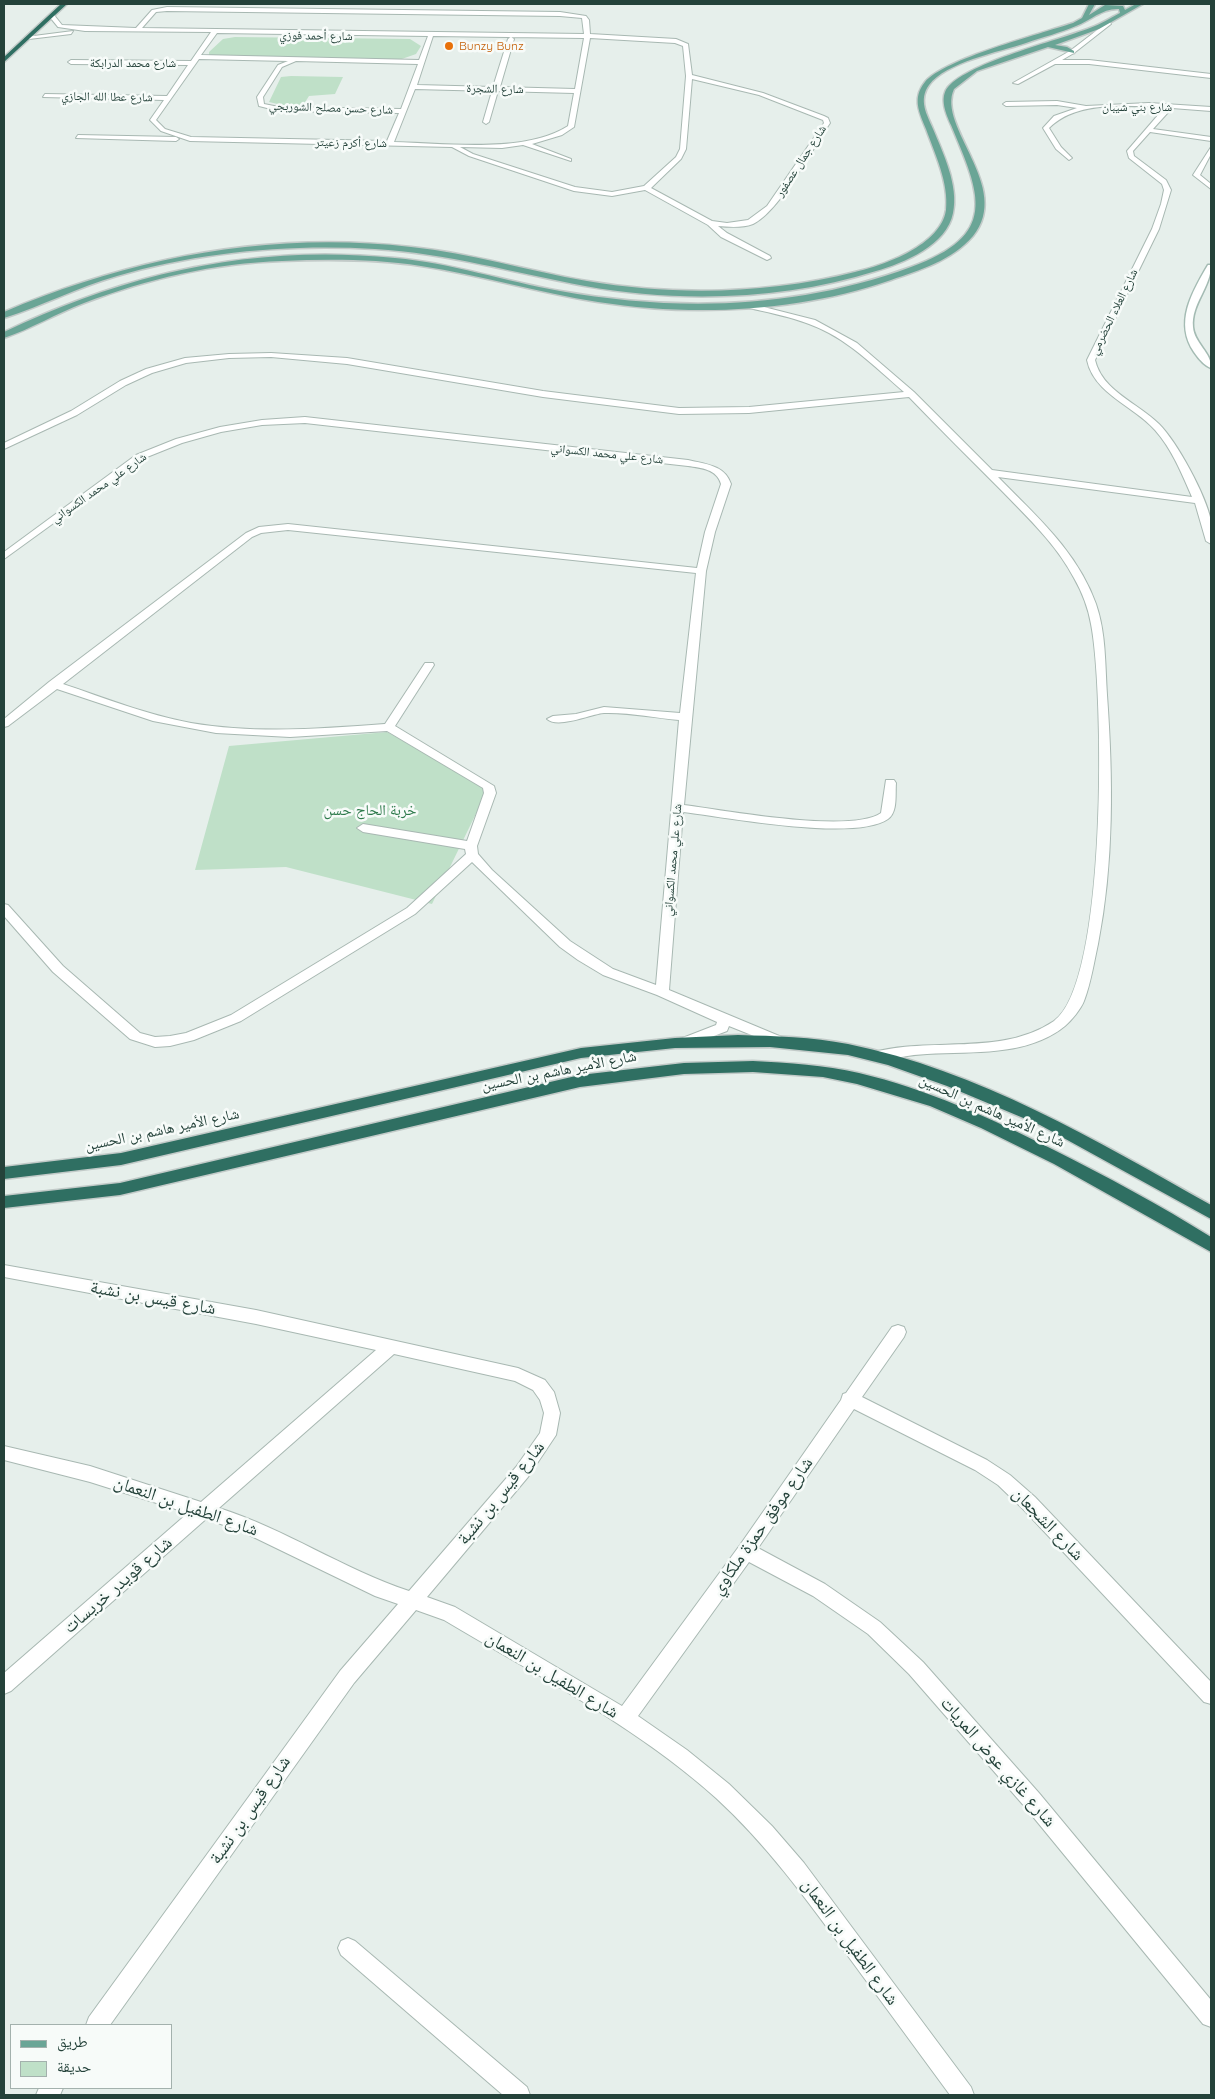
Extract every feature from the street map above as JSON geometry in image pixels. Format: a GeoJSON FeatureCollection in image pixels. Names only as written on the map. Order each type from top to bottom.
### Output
{"type":"FeatureCollection","features":[{"type":"Feature","properties":{"kind":"highway"},"geometry":{"type":"LineString","coordinates":[[18,36],[54,4]]}},
{"type":"Feature","properties":{"kind":"highway"},"geometry":{"type":"LineString","coordinates":[[4,60],[64,4]]}},
{"type":"Feature","properties":{"kind":"highway","name":"شارع الأمير هاشم بن الحسين"},"geometry":{"type":"LineString","coordinates":[[4,1174],[121,1159],[581,1053],[712,1040],[779,1041],[834,1047],[926,1072],[1045,1120],[1211,1212]]}},
{"type":"Feature","properties":{"kind":"highway","name":"شارع الأمير هاشم بن الحسين"},"geometry":{"type":"LineString","coordinates":[[4,1202],[120,1189],[580,1081],[643,1071],[738,1065],[804,1070],[857,1078],[926,1097],[1038,1149],[1157,1210],[1211,1245]]}},
{"type":"Feature","properties":{"kind":"main road"},"geometry":{"type":"LineString","coordinates":[[1084,19],[1092,4]]}},
{"type":"Feature","properties":{"kind":"main road"},"geometry":{"type":"LineString","coordinates":[[4,335],[84,298],[138,280],[212,265],[294,257],[363,258],[417,263],[556,293],[625,303],[689,306],[748,305],[826,294],[884,280],[934,260],[968,236],[981,215],[981,196],[947,108],[948,94],[956,83],[975,70],[1083,34],[1109,23],[1140,4]]}},
{"type":"Feature","properties":{"kind":"main road"},"geometry":{"type":"LineString","coordinates":[[4,314],[61,290],[138,267],[198,255],[277,246],[334,245],[421,250],[583,283],[715,294],[765,290],[856,274],[889,264],[919,248],[932,238],[949,217],[951,192],[920,104],[921,92],[925,85],[939,73],[956,64],[1063,29],[1096,14],[1107,6],[1121,7],[1123,14]]}},
{"type":"Feature","properties":{"kind":"main road"},"geometry":{"type":"LineString","coordinates":[[1043,46],[1058,46],[1072,52]]}},
{"type":"Feature","properties":{"kind":"street"},"geometry":{"type":"LineString","coordinates":[[128,29],[154,4]]}},
{"type":"Feature","properties":{"kind":"street"},"geometry":{"type":"LineString","coordinates":[[513,13],[517,4]]}},
{"type":"Feature","properties":{"kind":"street"},"geometry":{"type":"LineString","coordinates":[[138,29],[154,11],[167,8],[513,13],[580,15],[586,20],[587,38]]}},
{"type":"Feature","properties":{"kind":"street"},"geometry":{"type":"LineString","coordinates":[[364,19],[368,12]]}},
{"type":"Feature","properties":{"kind":"street","name":"شارع أحمد فوزي"},"geometry":{"type":"LineString","coordinates":[[52,16],[60,26],[84,30],[604,38],[682,42],[687,49],[689,76]]}},
{"type":"Feature","properties":{"kind":"street"},"geometry":{"type":"LineString","coordinates":[[1016,83],[1072,52],[1109,23]]}},
{"type":"Feature","properties":{"kind":"street"},"geometry":{"type":"LineString","coordinates":[[354,33],[359,26]]}},
{"type":"Feature","properties":{"kind":"street","name":"شارع أحمد فوزي"},"geometry":{"type":"LineString","coordinates":[[29,37],[54,32],[138,29],[215,33],[354,33],[511,39],[587,38]]}},
{"type":"Feature","properties":{"kind":"street"},"geometry":{"type":"LineString","coordinates":[[123,138],[146,128],[215,33]]}},
{"type":"Feature","properties":{"kind":"street"},"geometry":{"type":"LineString","coordinates":[[390,143],[414,87],[430,36]]}},
{"type":"Feature","properties":{"kind":"street","name":"شارع أكرم زعيتر"},"geometry":{"type":"LineString","coordinates":[[153,120],[163,130],[190,139],[452,145],[525,144],[553,137],[571,127],[587,38]]}},
{"type":"Feature","properties":{"kind":"street"},"geometry":{"type":"LineString","coordinates":[[486,122],[494,89],[511,39]]}},
{"type":"Feature","properties":{"kind":"street"},"geometry":{"type":"LineString","coordinates":[[1072,52],[1077,57],[1089,62]]}},
{"type":"Feature","properties":{"kind":"street"},"geometry":{"type":"LineString","coordinates":[[197,60],[277,58],[296,61],[421,62]]}},
{"type":"Feature","properties":{"kind":"street","name":"شارع محمد الدرابكة"},"geometry":{"type":"LineString","coordinates":[[71,62],[197,60]]}},
{"type":"Feature","properties":{"kind":"street","name":"شارع حسن مصلح الشوربجي"},"geometry":{"type":"LineString","coordinates":[[296,61],[287,62],[280,66],[260,97],[261,105],[279,109],[404,111]]}},
{"type":"Feature","properties":{"kind":"street"},"geometry":{"type":"LineString","coordinates":[[1056,62],[1089,62],[1211,76]]}},
{"type":"Feature","properties":{"kind":"street"},"geometry":{"type":"LineString","coordinates":[[452,145],[470,155],[587,193],[618,194],[646,188],[682,153],[689,76]]}},
{"type":"Feature","properties":{"kind":"street","name":"شارع جمال عصفور"},"geometry":{"type":"LineString","coordinates":[[646,188],[710,223],[737,225],[750,222],[766,211],[824,129],[826,120],[768,97],[689,76]]}},
{"type":"Feature","properties":{"kind":"street","name":"شارع الشجرة"},"geometry":{"type":"LineString","coordinates":[[414,87],[576,91]]}},
{"type":"Feature","properties":{"kind":"street","name":"شارع عطا الله الجازي"},"geometry":{"type":"LineString","coordinates":[[45,96],[168,98]]}},
{"type":"Feature","properties":{"kind":"street"},"geometry":{"type":"LineString","coordinates":[[1006,104],[1056,103],[1088,107]]}},
{"type":"Feature","properties":{"kind":"street","name":"شارع بني شيبان"},"geometry":{"type":"LineString","coordinates":[[1069,158],[1050,137],[1047,130],[1047,126],[1063,115],[1088,107],[1126,104],[1211,109]]}},
{"type":"Feature","properties":{"kind":"street"},"geometry":{"type":"LineString","coordinates":[[1149,130],[1169,106]]}},
{"type":"Feature","properties":{"kind":"street"},"geometry":{"type":"LineString","coordinates":[[1149,130],[1211,139]]}},
{"type":"Feature","properties":{"kind":"street","name":"شارع العلاء الحضرمي"},"geometry":{"type":"LineString","coordinates":[[1149,130],[1129,153],[1164,181],[1167,186],[1167,193],[1156,226],[1114,315],[1094,350],[1092,366],[1099,378],[1110,389],[1156,426],[1192,487],[1197,500]]}},
{"type":"Feature","properties":{"kind":"street"},"geometry":{"type":"LineString","coordinates":[[78,137],[190,139]]}},
{"type":"Feature","properties":{"kind":"street"},"geometry":{"type":"LineString","coordinates":[[525,144],[569,160]]}},
{"type":"Feature","properties":{"kind":"street"},"geometry":{"type":"LineString","coordinates":[[1210,153],[1196,175],[1211,187]]}},
{"type":"Feature","properties":{"kind":"street"},"geometry":{"type":"LineString","coordinates":[[710,223],[724,235],[767,258]]}},
{"type":"Feature","properties":{"kind":"street"},"geometry":{"type":"LineString","coordinates":[[1211,267],[1188,313],[1187,326],[1192,344],[1211,365]]}},
{"type":"Feature","properties":{"kind":"street"},"geometry":{"type":"LineString","coordinates":[[748,305],[799,318],[840,336],[910,394],[1041,524],[1064,552],[1084,589],[1095,621],[1107,771],[1099,891],[1089,958],[1077,1002],[1072,1011],[1058,1026],[1048,1032],[1012,1043],[906,1049],[876,1057]]}},
{"type":"Feature","properties":{"kind":"street"},"geometry":{"type":"LineString","coordinates":[[4,446],[74,413],[123,383],[149,371],[185,362],[229,356],[271,355],[347,361],[570,398],[701,412],[827,404],[910,394]]}},
{"type":"Feature","properties":{"kind":"street","name":"شارع علي محمد الكسواني"},"geometry":{"type":"LineString","coordinates":[[4,556],[139,457],[161,447],[214,431],[274,420],[305,420],[688,463],[709,468],[721,474],[726,484],[710,532],[701,571],[685,717],[662,992]]}},
{"type":"Feature","properties":{"kind":"street"},"geometry":{"type":"LineString","coordinates":[[990,473],[1197,500],[1210,532],[1211,541]]}},
{"type":"Feature","properties":{"kind":"street"},"geometry":{"type":"LineString","coordinates":[[4,724],[53,684],[249,534],[269,528],[288,527],[701,571]]}},
{"type":"Feature","properties":{"kind":"street"},"geometry":{"type":"LineString","coordinates":[[389,727],[430,665]]}},
{"type":"Feature","properties":{"kind":"street"},"geometry":{"type":"LineString","coordinates":[[4,908],[58,969],[135,1036],[155,1042],[170,1041],[189,1036],[236,1018],[411,911],[472,851],[490,793],[488,786],[389,727],[293,733],[248,733],[200,728],[168,721],[53,684]]}},
{"type":"Feature","properties":{"kind":"street"},"geometry":{"type":"LineString","coordinates":[[553,720],[604,710],[685,717]]}},
{"type":"Feature","properties":{"kind":"street"},"geometry":{"type":"LineString","coordinates":[[678,808],[833,826],[859,825],[875,822],[885,816],[888,808],[890,783]]}},
{"type":"Feature","properties":{"kind":"street"},"geometry":{"type":"LineString","coordinates":[[363,828],[472,851],[495,879],[565,944],[583,957],[608,972],[662,992],[779,1041]]}},
{"type":"Feature","properties":{"kind":"street"},"geometry":{"type":"LineString","coordinates":[[684,1042],[722,1028],[724,1021],[719,1016]]}},
{"type":"Feature","properties":{"kind":"street","name":"شارع قيس بن نشبة"},"geometry":{"type":"LineString","coordinates":[[6,1270],[249,1316],[518,1376],[540,1385],[548,1397],[552,1413],[548,1435],[522,1472],[359,1662],[310,1725],[99,2024]]}},
{"type":"Feature","properties":{"kind":"street","name":"شارع موفق حمزة ملكاوي"},"geometry":{"type":"LineString","coordinates":[[625,1718],[746,1551],[849,1399],[898,1332]]}},
{"type":"Feature","properties":{"kind":"street","name":"شارع قويدر خريسات"},"geometry":{"type":"LineString","coordinates":[[4,1685],[390,1348]]}},
{"type":"Feature","properties":{"kind":"street","name":"شارع الشجعان"},"geometry":{"type":"LineString","coordinates":[[849,1399],[946,1447],[1004,1480],[1211,1696]]}},
{"type":"Feature","properties":{"kind":"street","name":"شارع الطفيل بن النعمان"},"geometry":{"type":"LineString","coordinates":[[4,1453],[90,1474],[204,1509],[245,1524],[381,1590],[449,1613],[625,1718],[680,1757],[722,1791],[766,1833],[797,1870],[963,2095]]}},
{"type":"Feature","properties":{"kind":"street","name":"شارع غازي عوض المريات"},"geometry":{"type":"LineString","coordinates":[[746,1551],[819,1590],[874,1628],[916,1668],[1032,1800],[1211,2016]]}},
{"type":"Feature","properties":{"kind":"street"},"geometry":{"type":"LineString","coordinates":[[348,1948],[519,2095]]}},
{"type":"Feature","properties":{"kind":"green space"},"geometry":{"type":"Polygon","coordinates":[[[235,37],[410,39],[421,46],[416,54],[399,60],[209,55],[209,52],[223,39],[235,37]]]}},
{"type":"Feature","properties":{"kind":"green space"},"geometry":{"type":"Polygon","coordinates":[[[281,77],[343,77],[335,94],[309,96],[302,107],[269,102],[281,77]]]}},
{"type":"Feature","properties":{"kind":"green space","name":"خربة الحاج حسن"},"geometry":{"type":"Polygon","coordinates":[[[387,732],[488,789],[432,904],[286,867],[195,870],[229,746],[387,732]]]}},
{"type":"Feature","properties":{"kind":"place","name":"Bunzy Bunz"},"geometry":{"type":"Point","coordinates":[449,46]}}]}
